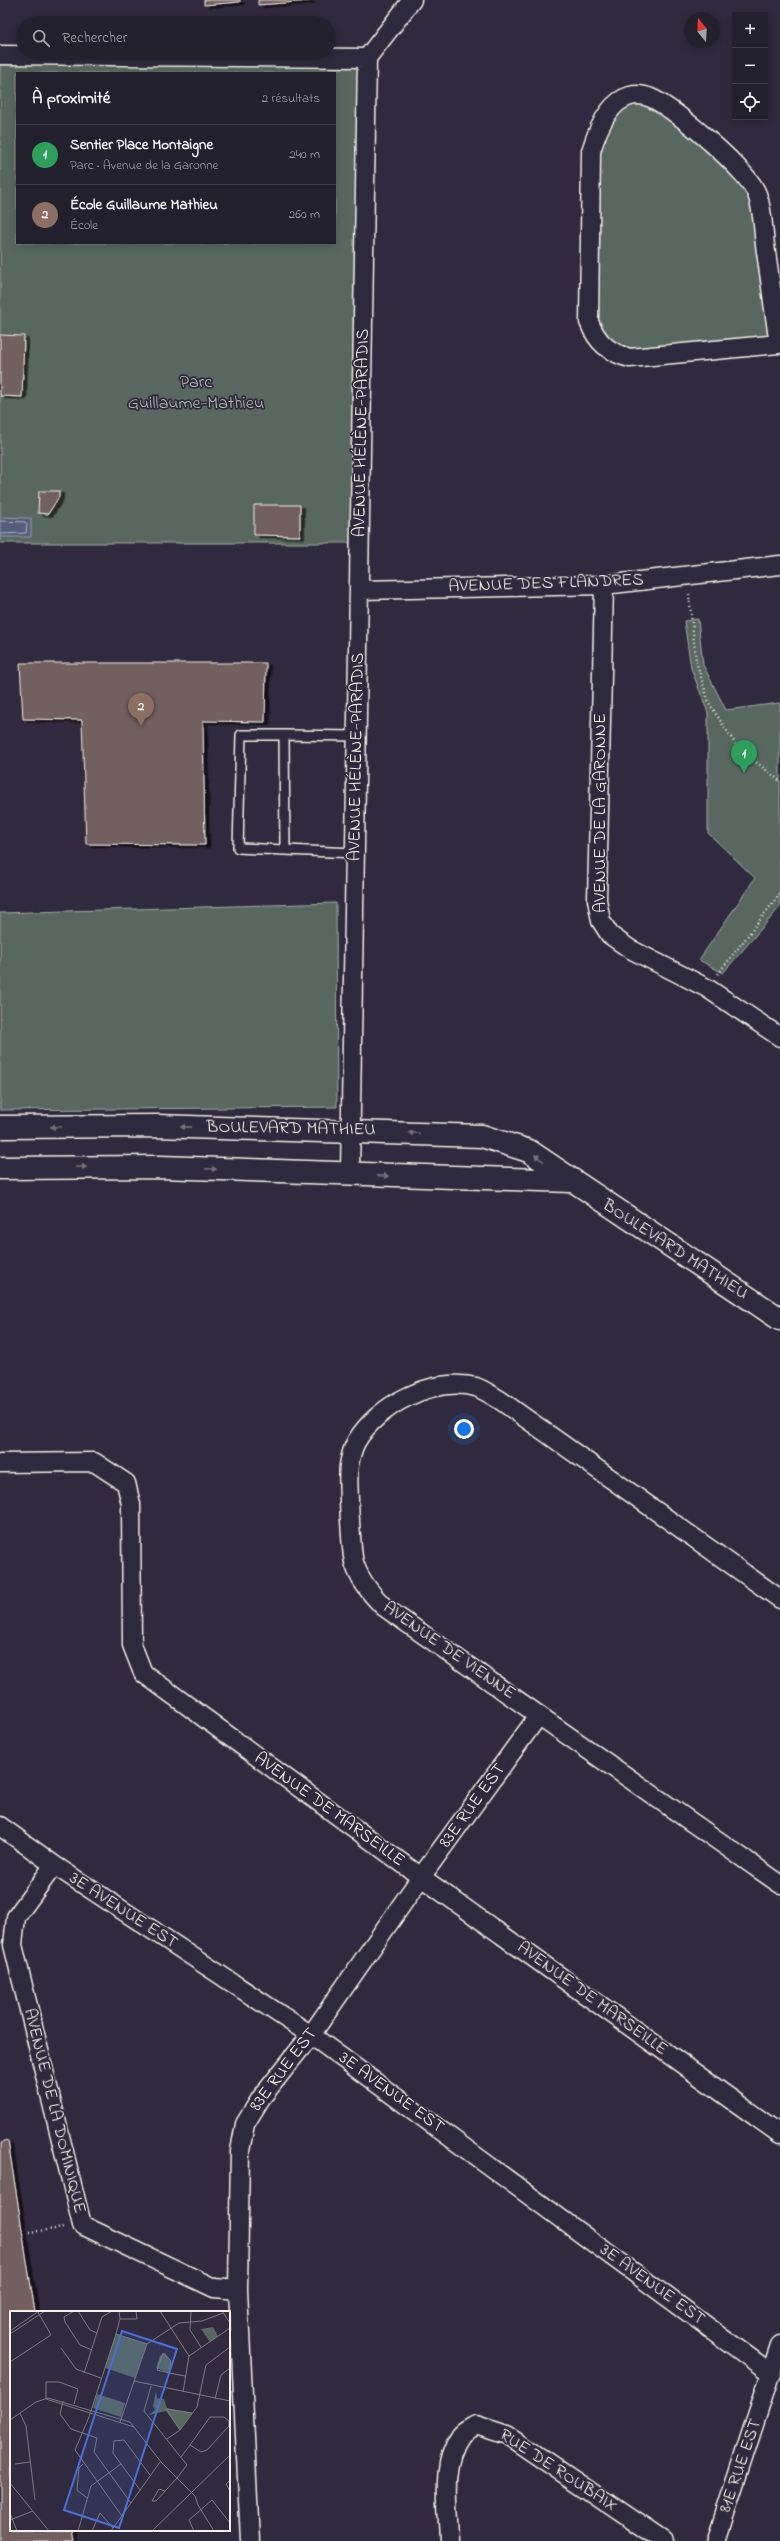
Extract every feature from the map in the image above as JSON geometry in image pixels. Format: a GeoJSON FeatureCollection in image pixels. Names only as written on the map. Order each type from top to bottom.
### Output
{"type":"FeatureCollection","features":[{"type":"Feature","properties":{"kind":"street"},"geometry":{"type":"LineString","coordinates":[[336,58],[367,58],[412,0]]}},
{"type":"Feature","properties":{"kind":"street"},"geometry":{"type":"LineString","coordinates":[[0,55],[16,55]]}},
{"type":"Feature","properties":{"kind":"street","name":"AVENUE HÉLÈNE-PARADIS"},"geometry":{"type":"LineString","coordinates":[[350,1175],[367,58]]}},
{"type":"Feature","properties":{"kind":"street"},"geometry":{"type":"LineString","coordinates":[[641,95],[652,98],[705,137],[752,183],[760,206],[780,344],[630,358],[615,354],[594,336],[589,322],[591,151],[597,133],[607,116],[618,102],[630,96],[641,95]]}},
{"type":"Feature","properties":{"kind":"street","name":"AVENUE DES FLANDRES"},"geometry":{"type":"LineString","coordinates":[[359,590],[604,585],[780,565]]}},
{"type":"Feature","properties":{"kind":"street","name":"AVENUE DE LA GARONNE"},"geometry":{"type":"LineString","coordinates":[[604,585],[597,900],[601,921],[610,935],[630,949],[707,988],[780,1037]]}},
{"type":"Feature","properties":{"kind":"street","name":"BOULEVARD MATHIEU"},"geometry":{"type":"LineString","coordinates":[[0,1127],[157,1126],[350,1130],[482,1136],[529,1151],[571,1181],[780,1319]]}},
{"type":"Feature","properties":{"kind":"street"},"geometry":{"type":"LineString","coordinates":[[0,1168],[160,1167],[350,1175],[571,1181]]}},
{"type":"Feature","properties":{"kind":"street","name":"AVENUE DE VIENNE"},"geometry":{"type":"LineString","coordinates":[[780,1599],[500,1400],[477,1388],[456,1384],[429,1390],[392,1405],[366,1428],[356,1443],[349,1465],[354,1561],[361,1580],[384,1607],[780,1884]]}},
{"type":"Feature","properties":{"kind":"street","name":"AVENUE DE MARSEILLE"},"geometry":{"type":"LineString","coordinates":[[0,1463],[94,1462],[126,1483],[131,1504],[132,1645],[143,1674],[421,1877],[780,2134]]}},
{"type":"Feature","properties":{"kind":"street","name":"83E RUE EST"},"geometry":{"type":"LineString","coordinates":[[250,2541],[238,2290],[240,2151],[245,2124],[261,2098],[311,2034],[421,1877],[539,1715]]}},
{"type":"Feature","properties":{"kind":"street","name":"3E AVENUE EST"},"geometry":{"type":"LineString","coordinates":[[0,1826],[54,1865],[311,2034],[772,2374]]}},
{"type":"Feature","properties":{"kind":"street","name":"AVENUE DE LA DOMINIQUE"},"geometry":{"type":"LineString","coordinates":[[54,1865],[16,1917],[13,1945],[82,2225],[214,2288],[238,2290]]}},
{"type":"Feature","properties":{"kind":"street","name":"81E RUE EST"},"geometry":{"type":"LineString","coordinates":[[716,2541],[772,2374],[780,2345]]}},
{"type":"Feature","properties":{"kind":"street","name":"RUE DE ROUBAIX"},"geometry":{"type":"LineString","coordinates":[[448,2541],[448,2466],[453,2448],[462,2434],[476,2425],[507,2435],[664,2541]]}},
{"type":"Feature","properties":{"kind":"lane"},"geometry":{"type":"LineString","coordinates":[[355,853],[238,848],[241,735],[357,736]]}},
{"type":"Feature","properties":{"kind":"lane"},"geometry":{"type":"LineString","coordinates":[[284,735],[285,850]]}},
{"type":"Feature","properties":{"kind":"path"},"geometry":{"type":"LineString","coordinates":[[687,575],[696,661],[709,703],[738,748],[780,781]]}},
{"type":"Feature","properties":{"kind":"path"},"geometry":{"type":"LineString","coordinates":[[707,988],[780,894]]}},
{"type":"Feature","properties":{"kind":"path"},"geometry":{"type":"LineString","coordinates":[[30,2232],[82,2225]]}},
{"type":"Feature","properties":{"kind":"green space","name":"Parc Guillaume-Mathieu"},"geometry":{"type":"Polygon","coordinates":[[[0,55],[16,55],[16,60],[336,60],[336,58],[367,58],[361,543],[0,543],[0,55]]]}},
{"type":"Feature","properties":{"kind":"green space"},"geometry":{"type":"Polygon","coordinates":[[[641,95],[746,174],[779,344],[630,358],[594,336],[591,151],[607,116],[641,95]]]}},
{"type":"Feature","properties":{"kind":"green space"},"geometry":{"type":"Polygon","coordinates":[[[698,619],[703,665],[726,710],[780,703],[780,907],[723,973],[699,960],[755,878],[708,833],[708,713],[691,668],[684,621],[698,619]]]}},
{"type":"Feature","properties":{"kind":"green space"},"geometry":{"type":"Polygon","coordinates":[[[336,903],[337,1107],[0,1110],[0,913],[336,903]]]}},
{"type":"Feature","properties":{"kind":"water"},"geometry":{"type":"Polygon","coordinates":[[[0,517],[31,518],[31,537],[0,537],[0,517]]]}},
{"type":"Feature","properties":{"kind":"building"},"geometry":{"type":"Polygon","coordinates":[[[204,0],[240,0],[240,2],[204,5],[204,0]]]}},
{"type":"Feature","properties":{"kind":"building"},"geometry":{"type":"Polygon","coordinates":[[[258,0],[310,0],[310,1],[258,5],[258,0]]]}},
{"type":"Feature","properties":{"kind":"building"},"geometry":{"type":"Polygon","coordinates":[[[0,335],[24,336],[22,397],[0,396],[0,335]]]}},
{"type":"Feature","properties":{"kind":"building"},"geometry":{"type":"Polygon","coordinates":[[[39,491],[59,491],[59,497],[48,514],[38,513],[39,491]]]}},
{"type":"Feature","properties":{"kind":"building"},"geometry":{"type":"Polygon","coordinates":[[[254,505],[300,505],[300,536],[254,535],[254,505]]]}},
{"type":"Feature","properties":{"kind":"building"},"geometry":{"type":"Polygon","coordinates":[[[20,663],[266,663],[265,722],[203,721],[205,845],[86,844],[82,720],[23,719],[20,663]]]}},
{"type":"Feature","properties":{"kind":"building"},"geometry":{"type":"Polygon","coordinates":[[[8,2141],[35,2311],[10,2311],[10,2531],[72,2531],[74,2541],[0,2541],[0,2143],[8,2141]]]}},
{"type":"Feature","properties":{"kind":"place","name":"École Guillaume Mathieu"},"geometry":{"type":"Point","coordinates":[141,726]}},
{"type":"Feature","properties":{"kind":"place","name":"Sentier Place Montaigne"},"geometry":{"type":"Point","coordinates":[744,773]}}]}
